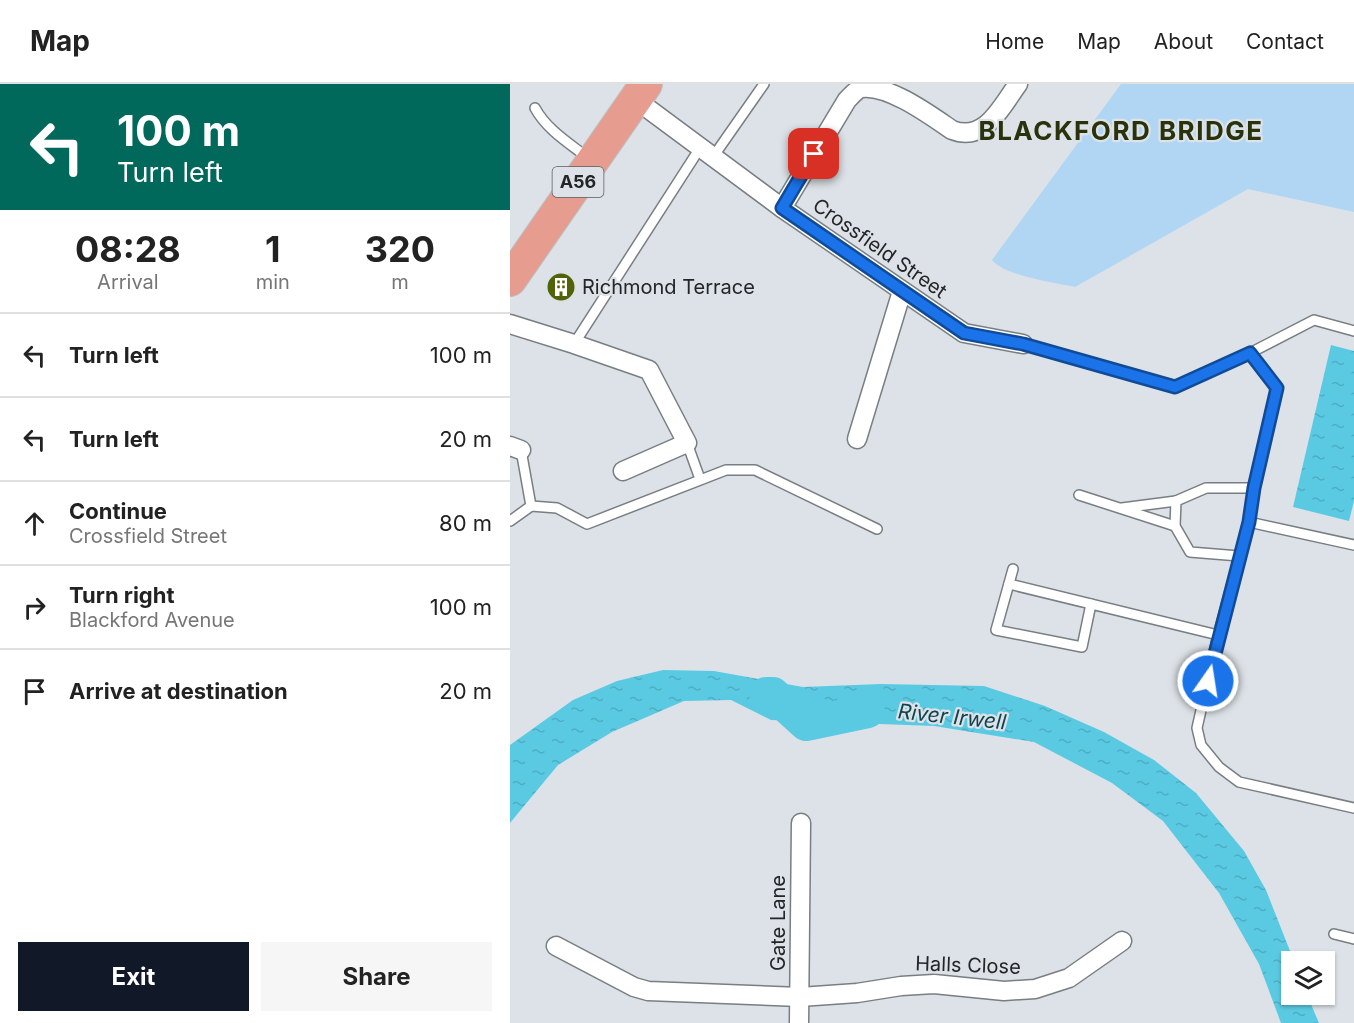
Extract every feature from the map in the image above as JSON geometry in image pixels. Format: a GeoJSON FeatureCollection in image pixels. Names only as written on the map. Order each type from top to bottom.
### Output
{"type":"FeatureCollection","features":[{"type":"Feature","properties":{"kind":"highway","name":"A56"},"geometry":{"type":"LineString","coordinates":[[510,280],[641,91]]}},
{"type":"Feature","properties":{"kind":"street"},"geometry":{"type":"LineString","coordinates":[[782,208],[847,100],[861,88],[876,85],[894,90],[952,130],[962,134],[984,128],[1018,84]]}},
{"type":"Feature","properties":{"kind":"street","name":"Crossfield Street"},"geometry":{"type":"LineString","coordinates":[[641,91],[707,152],[782,208],[964,333],[1023,344]]}},
{"type":"Feature","properties":{"kind":"street"},"geometry":{"type":"LineString","coordinates":[[857,439],[902,291]]}},
{"type":"Feature","properties":{"kind":"street"},"geometry":{"type":"LineString","coordinates":[[510,324],[649,370],[687,444],[623,471]]}},
{"type":"Feature","properties":{"kind":"street","name":"Gate Lane"},"geometry":{"type":"LineString","coordinates":[[799,1023],[801,823]]}},
{"type":"Feature","properties":{"kind":"street","name":"Halls Close"},"geometry":{"type":"LineString","coordinates":[[556,946],[648,992],[800,997],[934,984],[1004,991],[1035,989],[1069,978],[1122,941]]}},
{"type":"Feature","properties":{"kind":"lane"},"geometry":{"type":"LineString","coordinates":[[574,344],[707,152],[764,84]]}},
{"type":"Feature","properties":{"kind":"lane"},"geometry":{"type":"LineString","coordinates":[[535,108],[540,118],[551,129],[592,161]]}},
{"type":"Feature","properties":{"kind":"lane"},"geometry":{"type":"LineString","coordinates":[[1023,344],[1175,387],[1250,353],[1314,320],[1354,331]]}},
{"type":"Feature","properties":{"kind":"lane"},"geometry":{"type":"LineString","coordinates":[[1250,353],[1277,388],[1254,488],[1249,522],[1218,635],[1197,728],[1202,745],[1219,767],[1239,782],[1354,808]]}},
{"type":"Feature","properties":{"kind":"lane"},"geometry":{"type":"LineString","coordinates":[[687,444],[700,479]]}},
{"type":"Feature","properties":{"kind":"lane"},"geometry":{"type":"LineString","coordinates":[[515,448],[531,506]]}},
{"type":"Feature","properties":{"kind":"lane"},"geometry":{"type":"LineString","coordinates":[[510,521],[531,506],[557,508],[587,524],[726,470],[755,470],[877,529]]}},
{"type":"Feature","properties":{"kind":"lane"},"geometry":{"type":"LineString","coordinates":[[1120,508],[1176,501],[1206,488],[1254,488]]}},
{"type":"Feature","properties":{"kind":"lane"},"geometry":{"type":"LineString","coordinates":[[1079,495],[1175,526]]}},
{"type":"Feature","properties":{"kind":"lane"},"geometry":{"type":"LineString","coordinates":[[1176,501],[1175,526],[1190,552],[1239,556]]}},
{"type":"Feature","properties":{"kind":"lane"},"geometry":{"type":"LineString","coordinates":[[1249,522],[1354,545]]}},
{"type":"Feature","properties":{"kind":"lane"},"geometry":{"type":"LineString","coordinates":[[1013,569],[996,630],[1082,647],[1091,604]]}},
{"type":"Feature","properties":{"kind":"lane"},"geometry":{"type":"LineString","coordinates":[[1010,584],[1218,635]]}},
{"type":"Feature","properties":{"kind":"lane"},"geometry":{"type":"LineString","coordinates":[[1334,934],[1354,939]]}},
{"type":"Feature","properties":{"kind":"shaded area"},"geometry":{"type":"Polygon","coordinates":[[[1121,84],[1354,84],[1354,212],[1248,189],[1075,287],[1019,275],[998,266],[992,260],[1121,84]]]}},
{"type":"Feature","properties":{"kind":"water"},"geometry":{"type":"Polygon","coordinates":[[[1331,345],[1354,351],[1354,501],[1349,521],[1293,507],[1331,345]]]}},
{"type":"Feature","properties":{"kind":"water"},"geometry":{"type":"Polygon","coordinates":[[[663,670],[714,671],[803,687],[881,684],[984,686],[1045,706],[1104,732],[1154,760],[1196,793],[1244,851],[1266,890],[1290,951],[1281,951],[1281,1005],[1311,1005],[1319,1023],[1281,1023],[1259,964],[1219,893],[1163,821],[1112,783],[1034,742],[934,726],[771,720],[731,700],[684,701],[612,732],[558,765],[510,823],[510,745],[573,700],[617,681],[663,670]]]}},
{"type":"Feature","properties":{"kind":"waterway","name":"River Irwell"},"geometry":{"type":"LineString","coordinates":[[766,694],[773,694],[806,724],[868,711]]}},
{"type":"Feature","properties":{"kind":"place","name":"Richmond Terrace"},"geometry":{"type":"Point","coordinates":[561,287]}},
{"type":"Feature","properties":{"kind":"district","name":"BLACKFORD BRIDGE"},"geometry":{"type":"Point","coordinates":[1121,131]}},
{"type":"Feature","properties":{"kind":"route"},"geometry":{"type":"LineString","coordinates":[[814,154],[782,208],[964,333],[1023,344],[1175,387],[1250,353],[1264,370],[1277,388],[1254,488],[1249,522],[1223,615],[1208,681]]}}]}
